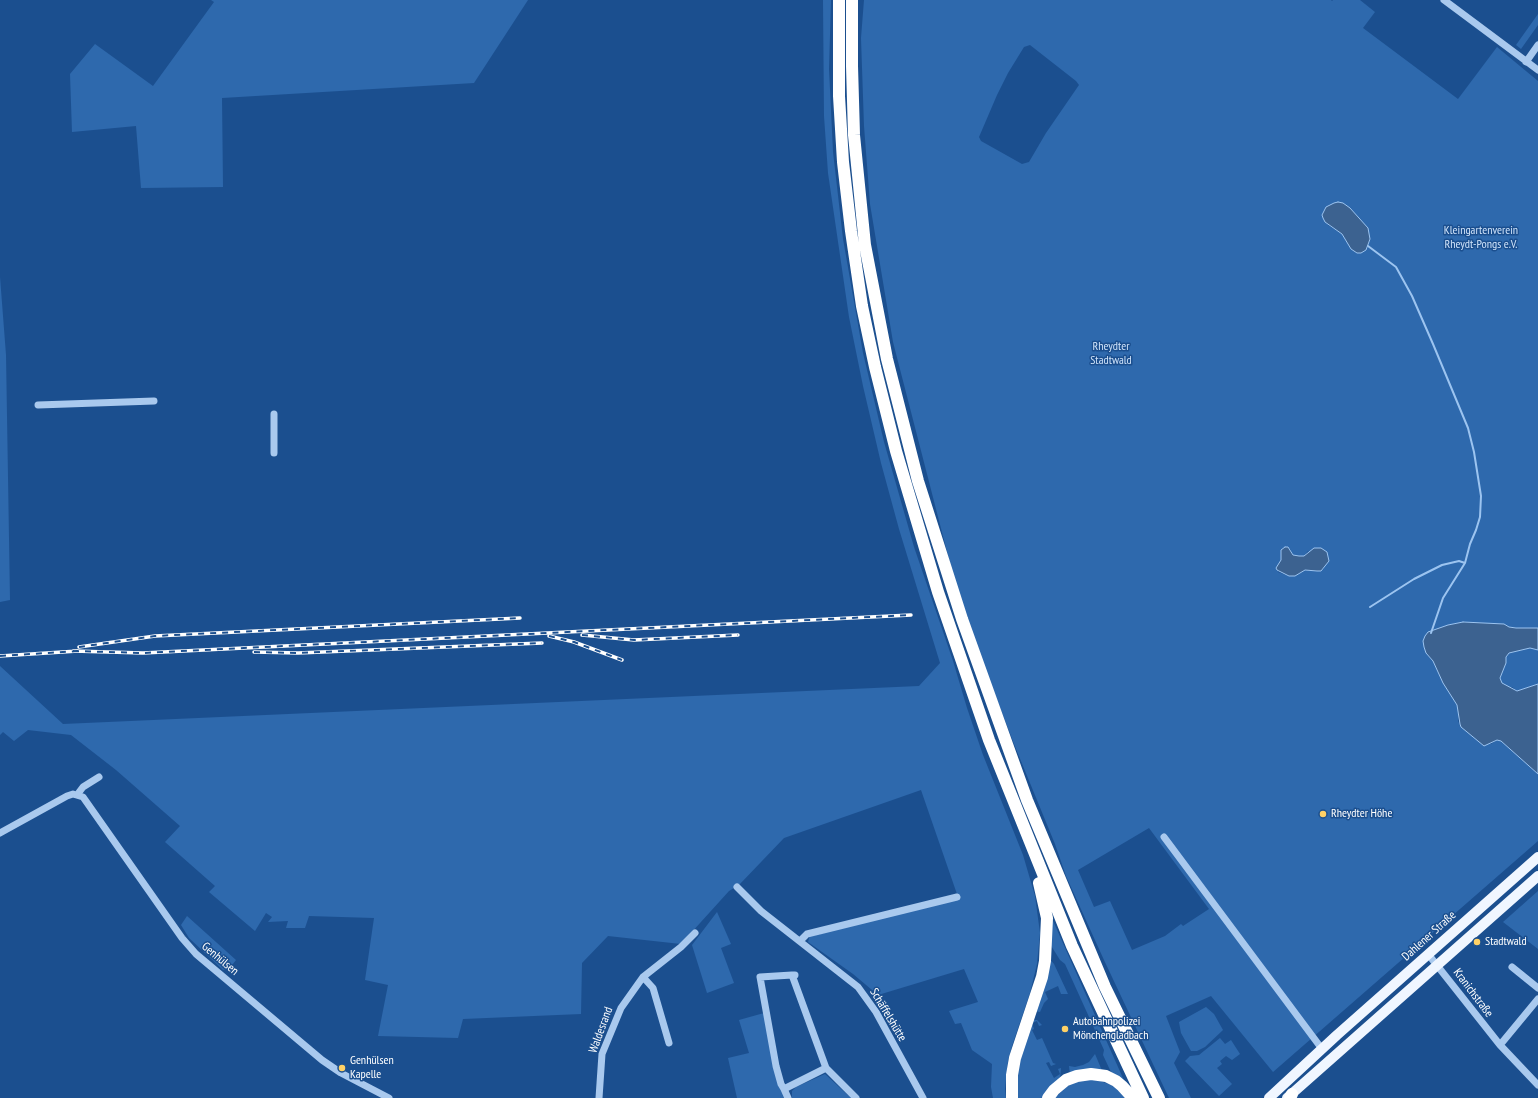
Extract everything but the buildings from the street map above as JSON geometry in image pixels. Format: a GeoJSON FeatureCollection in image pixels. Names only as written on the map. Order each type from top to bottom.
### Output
{"type":"FeatureCollection","features":[{"type":"Feature","properties":{"kind":"highway"},"geometry":{"type":"LineString","coordinates":[[839,0],[839,96],[843,162],[851,231],[862,306],[875,367],[900,465],[938,592],[989,740],[1072,946],[1143,1098]]}},
{"type":"Feature","properties":{"kind":"highway"},"geometry":{"type":"LineString","coordinates":[[852,0],[854,135],[865,245],[888,367],[918,481],[962,619],[1027,800],[1102,980],[1159,1098]]}},
{"type":"Feature","properties":{"kind":"highway"},"geometry":{"type":"LineString","coordinates":[[1012,1098],[1012,1075],[1015,1058],[1042,977],[1047,936],[1047,918],[1043,897],[1021,820]]}},
{"type":"Feature","properties":{"kind":"highway"},"geometry":{"type":"LineString","coordinates":[[1048,1098],[1054,1090],[1066,1080],[1077,1076],[1090,1074],[1106,1076],[1116,1081],[1133,1098]]}},
{"type":"Feature","properties":{"kind":"main road","name":"Dahlener Straße"},"geometry":{"type":"LineString","coordinates":[[1269,1098],[1538,857]]}},
{"type":"Feature","properties":{"kind":"main road"},"geometry":{"type":"LineString","coordinates":[[1289,1097],[1538,876]]}},
{"type":"Feature","properties":{"kind":"street"},"geometry":{"type":"LineString","coordinates":[[1444,0],[1538,70]]}},
{"type":"Feature","properties":{"kind":"street"},"geometry":{"type":"LineString","coordinates":[[1526,62],[1538,45]]}},
{"type":"Feature","properties":{"kind":"street"},"geometry":{"type":"LineString","coordinates":[[38,405],[154,401]]}},
{"type":"Feature","properties":{"kind":"street"},"geometry":{"type":"LineString","coordinates":[[274,414],[274,453]]}},
{"type":"Feature","properties":{"kind":"street"},"geometry":{"type":"LineString","coordinates":[[0,833],[67,796],[77,794],[83,787],[99,778]]}},
{"type":"Feature","properties":{"kind":"street","name":"Genhülsen"},"geometry":{"type":"LineString","coordinates":[[77,794],[83,797],[182,938],[196,954],[322,1060],[341,1073],[389,1098]]}},
{"type":"Feature","properties":{"kind":"street"},"geometry":{"type":"LineString","coordinates":[[1164,837],[1322,1049]]}},
{"type":"Feature","properties":{"kind":"street","name":"Schäffelshütte"},"geometry":{"type":"LineString","coordinates":[[737,887],[761,911],[858,987],[876,1012],[923,1098]]}},
{"type":"Feature","properties":{"kind":"street"},"geometry":{"type":"LineString","coordinates":[[800,941],[807,934],[957,897]]}},
{"type":"Feature","properties":{"kind":"street","name":"Waldesrand"},"geometry":{"type":"LineString","coordinates":[[599,1098],[602,1054],[621,1008],[643,977],[681,947],[695,933]]}},
{"type":"Feature","properties":{"kind":"street","name":"Kranichstraße"},"geometry":{"type":"LineString","coordinates":[[1428,954],[1438,964],[1500,1045],[1538,1085]]}},
{"type":"Feature","properties":{"kind":"street"},"geometry":{"type":"LineString","coordinates":[[1512,968],[1538,988]]}},
{"type":"Feature","properties":{"kind":"street"},"geometry":{"type":"LineString","coordinates":[[788,1098],[776,1066],[760,977],[793,975],[826,1068],[856,1098]]}},
{"type":"Feature","properties":{"kind":"street"},"geometry":{"type":"LineString","coordinates":[[643,977],[653,988],[669,1043]]}},
{"type":"Feature","properties":{"kind":"street"},"geometry":{"type":"LineString","coordinates":[[1500,1045],[1538,999]]}},
{"type":"Feature","properties":{"kind":"street"},"geometry":{"type":"LineString","coordinates":[[784,1089],[826,1068]]}},
{"type":"Feature","properties":{"kind":"green space"},"geometry":{"type":"Polygon","coordinates":[[[211,0],[528,0],[474,83],[222,98],[223,187],[141,188],[136,126],[72,132],[70,74],[95,44],[153,86],[214,2],[211,0]]]}},
{"type":"Feature","properties":{"kind":"green space"},"geometry":{"type":"Polygon","coordinates":[[[823,0],[831,0],[829,69],[833,152],[843,239],[863,353],[884,442],[914,547],[953,661],[967,708],[983,755],[1023,855],[1035,896],[1040,933],[1037,964],[1030,993],[1008,1061],[1005,1089],[1006,1098],[993,1098],[991,1087],[992,1064],[972,1050],[961,1023],[955,1024],[949,1011],[978,1002],[964,969],[878,995],[853,974],[808,942],[810,935],[958,897],[921,790],[784,838],[739,885],[729,891],[681,944],[608,936],[582,963],[581,1014],[463,1019],[458,1038],[378,1036],[388,985],[365,980],[374,918],[309,916],[305,928],[286,928],[288,921],[268,922],[272,917],[266,913],[255,931],[209,892],[215,886],[165,842],[180,826],[116,770],[71,735],[28,730],[14,741],[3,732],[0,735],[0,666],[63,724],[919,686],[940,663],[899,529],[881,463],[849,317],[828,173],[824,116],[823,0]]]}},
{"type":"Feature","properties":{"kind":"green space","name":"Rheydter Stadtwald"},"geometry":{"type":"Polygon","coordinates":[[[864,0],[1360,0],[1375,12],[1363,28],[1458,99],[1497,47],[1538,81],[1538,628],[1516,628],[1503,624],[1463,622],[1448,625],[1440,629],[1426,653],[1433,661],[1443,683],[1457,705],[1459,711],[1458,721],[1461,727],[1491,744],[1497,740],[1501,741],[1538,774],[1538,841],[1273,1072],[1211,996],[1166,1016],[1180,1052],[1174,1063],[1191,1098],[1169,1098],[1066,876],[1055,844],[1014,744],[961,606],[893,342],[870,204],[864,126],[861,38],[864,0]],[[1030,45],[1024,47],[997,95],[979,137],[981,141],[1022,164],[1029,162],[1046,133],[1079,85],[1076,81],[1030,45]],[[1326,207],[1322,215],[1328,225],[1342,234],[1351,248],[1357,253],[1361,253],[1367,247],[1370,239],[1326,207]],[[1285,547],[1281,553],[1281,560],[1277,568],[1278,572],[1289,576],[1295,576],[1305,570],[1317,571],[1324,569],[1308,551],[1304,556],[1293,555],[1290,549],[1285,547]],[[1149,828],[1078,870],[1094,907],[1110,901],[1132,950],[1165,936],[1181,924],[1183,926],[1209,909],[1149,828]]]}},
{"type":"Feature","properties":{"kind":"green space"},"geometry":{"type":"Polygon","coordinates":[[[1538,14],[1538,25],[1521,49],[1516,45],[1538,14]]]}},
{"type":"Feature","properties":{"kind":"green space"},"geometry":{"type":"Polygon","coordinates":[[[0,277],[6,355],[10,600],[0,602],[0,277]]]}},
{"type":"Feature","properties":{"kind":"green space"},"geometry":{"type":"Polygon","coordinates":[[[1530,648],[1538,650],[1538,684],[1520,691],[1517,691],[1512,687],[1507,687],[1502,683],[1500,678],[1506,663],[1506,657],[1509,653],[1530,648]]]}},
{"type":"Feature","properties":{"kind":"green space"},"geometry":{"type":"Polygon","coordinates":[[[1538,891],[1538,949],[1503,922],[1538,891]]]}},
{"type":"Feature","properties":{"kind":"green space"},"geometry":{"type":"Polygon","coordinates":[[[1046,905],[1126,1085],[1115,1077],[1110,1070],[1103,1055],[1104,1050],[1065,964],[1060,960],[1050,944],[1046,905]]]}},
{"type":"Feature","properties":{"kind":"green space"},"geometry":{"type":"Polygon","coordinates":[[[717,912],[731,944],[721,948],[734,983],[707,993],[692,945],[717,912]]]}},
{"type":"Feature","properties":{"kind":"green space"},"geometry":{"type":"Polygon","coordinates":[[[187,916],[236,960],[229,969],[223,970],[189,938],[181,925],[187,916]]]}},
{"type":"Feature","properties":{"kind":"green space"},"geometry":{"type":"Polygon","coordinates":[[[1048,957],[1054,964],[1068,994],[1061,994],[1058,986],[1045,992],[1048,999],[1044,1003],[1040,1012],[1034,1011],[1048,957]]]}},
{"type":"Feature","properties":{"kind":"green space"},"geometry":{"type":"Polygon","coordinates":[[[1206,1007],[1214,1014],[1223,1030],[1205,1047],[1197,1051],[1191,1051],[1181,1033],[1179,1022],[1206,1007]]]}},
{"type":"Feature","properties":{"kind":"green space"},"geometry":{"type":"Polygon","coordinates":[[[764,1013],[785,1098],[737,1098],[728,1058],[749,1053],[739,1020],[764,1013]]]}},
{"type":"Feature","properties":{"kind":"green space"},"geometry":{"type":"Polygon","coordinates":[[[1033,1020],[1037,1020],[1042,1025],[1039,1026],[1037,1021],[1032,1023],[1033,1020]]]}},
{"type":"Feature","properties":{"kind":"green space"},"geometry":{"type":"Polygon","coordinates":[[[1032,1023],[1034,1029],[1032,1030],[1037,1040],[1042,1038],[1053,1063],[1056,1064],[1051,1066],[1049,1062],[1046,1063],[1054,1078],[1060,1074],[1058,1069],[1061,1068],[1060,1079],[1044,1098],[1014,1098],[1014,1078],[1032,1023]]]}},
{"type":"Feature","properties":{"kind":"green space"},"geometry":{"type":"Polygon","coordinates":[[[1220,1038],[1225,1044],[1231,1040],[1240,1054],[1232,1060],[1226,1056],[1220,1061],[1222,1064],[1217,1068],[1232,1084],[1219,1096],[1185,1061],[1190,1056],[1199,1055],[1220,1038]]]}},
{"type":"Feature","properties":{"kind":"green space"},"geometry":{"type":"Polygon","coordinates":[[[1095,1054],[1103,1073],[1070,1075],[1069,1066],[1075,1067],[1083,1065],[1089,1062],[1095,1054]]]}},
{"type":"Feature","properties":{"kind":"green space"},"geometry":{"type":"Polygon","coordinates":[[[825,1074],[851,1098],[792,1098],[792,1091],[796,1087],[825,1074]]]}},
{"type":"Feature","properties":{"kind":"green space"},"geometry":{"type":"Polygon","coordinates":[[[1094,1079],[1119,1089],[1128,1098],[1054,1098],[1069,1085],[1077,1081],[1094,1079]]]}},
{"type":"Feature","properties":{"kind":"shaded area"},"geometry":{"type":"Polygon","coordinates":[[[1338,202],[1343,203],[1350,208],[1368,228],[1370,239],[1366,250],[1361,253],[1357,253],[1351,249],[1342,234],[1325,222],[1323,218],[1322,215],[1326,207],[1338,202]]]}},
{"type":"Feature","properties":{"kind":"shaded area"},"geometry":{"type":"Polygon","coordinates":[[[1288,547],[1293,555],[1299,556],[1304,556],[1314,548],[1321,548],[1327,552],[1329,561],[1321,571],[1305,570],[1295,576],[1289,576],[1276,568],[1281,560],[1281,550],[1288,547]]]}},
{"type":"Feature","properties":{"kind":"shaded area"},"geometry":{"type":"Polygon","coordinates":[[[1463,622],[1504,624],[1509,627],[1516,628],[1538,628],[1538,650],[1530,648],[1509,653],[1506,657],[1506,663],[1500,678],[1502,683],[1517,691],[1538,684],[1538,774],[1501,741],[1497,740],[1484,746],[1461,727],[1457,705],[1443,683],[1433,661],[1426,653],[1423,641],[1428,632],[1448,625],[1463,622]]]}},
{"type":"Feature","properties":{"kind":"waterway"},"geometry":{"type":"LineString","coordinates":[[1368,246],[1396,267],[1412,296],[1468,428],[1474,452],[1481,496],[1480,517],[1465,563],[1443,598],[1431,633]]}},
{"type":"Feature","properties":{"kind":"waterway"},"geometry":{"type":"LineString","coordinates":[[1370,607],[1414,579],[1442,565],[1459,561],[1465,563]]}},
{"type":"Feature","properties":{"kind":"railway"},"geometry":{"type":"LineString","coordinates":[[73,651],[143,653],[911,615]]}},
{"type":"Feature","properties":{"kind":"railway"},"geometry":{"type":"LineString","coordinates":[[79,647],[155,636],[520,618]]}},
{"type":"Feature","properties":{"kind":"railway"},"geometry":{"type":"LineString","coordinates":[[582,635],[634,640],[738,635]]}},
{"type":"Feature","properties":{"kind":"railway"},"geometry":{"type":"LineString","coordinates":[[549,636],[574,642],[622,660]]}},
{"type":"Feature","properties":{"kind":"railway"},"geometry":{"type":"LineString","coordinates":[[254,652],[298,653],[542,643]]}},
{"type":"Feature","properties":{"kind":"railway"},"geometry":{"type":"LineString","coordinates":[[0,656],[78,651]]}},
{"type":"Feature","properties":{"kind":"place","name":"Rheydter Höhe"},"geometry":{"type":"Point","coordinates":[1323,814]}},
{"type":"Feature","properties":{"kind":"place","name":"Stadtwald"},"geometry":{"type":"Point","coordinates":[1477,942]}},
{"type":"Feature","properties":{"kind":"place","name":"Autobahnpolizei Mönchengladbach"},"geometry":{"type":"Point","coordinates":[1065,1029]}},
{"type":"Feature","properties":{"kind":"place","name":"Genhülsen Kapelle"},"geometry":{"type":"Point","coordinates":[342,1068]}},
{"type":"Feature","properties":{"kind":"park label","name":"Kleingartenverein Rheydt-Pongs e.V."},"geometry":{"type":"Point","coordinates":[1481,238]}}]}
